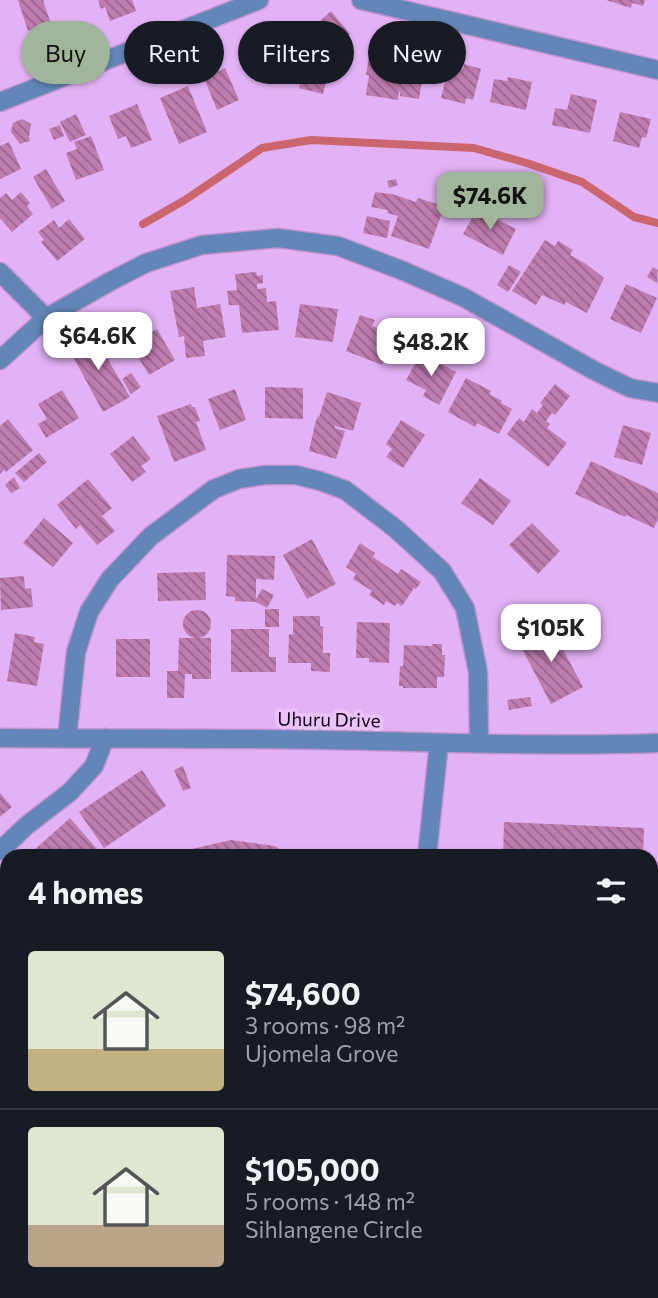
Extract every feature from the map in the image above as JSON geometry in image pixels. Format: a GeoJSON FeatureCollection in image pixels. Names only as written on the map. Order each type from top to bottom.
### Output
{"type":"FeatureCollection","features":[{"type":"Feature","properties":{"kind":"street"},"geometry":{"type":"LineString","coordinates":[[0,102],[259,0]]}},
{"type":"Feature","properties":{"kind":"street"},"geometry":{"type":"LineString","coordinates":[[361,0],[658,69]]}},
{"type":"Feature","properties":{"kind":"street"},"geometry":{"type":"LineString","coordinates":[[0,360],[46,318],[146,263],[202,245],[278,238],[338,246],[401,271],[463,297],[629,388],[658,393]]}},
{"type":"Feature","properties":{"kind":"street"},"geometry":{"type":"LineString","coordinates":[[0,272],[46,318]]}},
{"type":"Feature","properties":{"kind":"street"},"geometry":{"type":"LineString","coordinates":[[67,738],[76,652],[89,612],[110,579],[151,536],[215,489],[239,479],[265,475],[296,475],[345,490],[396,529],[442,570],[465,608],[478,672],[479,743]]}},
{"type":"Feature","properties":{"kind":"street","name":"Uhuru Drive"},"geometry":{"type":"LineString","coordinates":[[0,738],[658,743]]}},
{"type":"Feature","properties":{"kind":"street"},"geometry":{"type":"LineString","coordinates":[[2,849],[26,826],[70,792],[93,766],[105,738]]}},
{"type":"Feature","properties":{"kind":"street"},"geometry":{"type":"LineString","coordinates":[[428,849],[439,743]]}},
{"type":"Feature","properties":{"kind":"building"},"geometry":{"type":"Polygon","coordinates":[[[18,0],[43,0],[50,21],[25,21],[18,0]]]}},
{"type":"Feature","properties":{"kind":"building"},"geometry":{"type":"Polygon","coordinates":[[[98,0],[132,0],[136,11],[110,21],[105,7],[101,9],[98,0]]]}},
{"type":"Feature","properties":{"kind":"building"},"geometry":{"type":"Polygon","coordinates":[[[606,0],[645,0],[643,6],[632,3],[631,8],[606,0]]]}},
{"type":"Feature","properties":{"kind":"building"},"geometry":{"type":"Polygon","coordinates":[[[331,11],[339,21],[320,21],[331,11]]]}},
{"type":"Feature","properties":{"kind":"building"},"geometry":{"type":"Polygon","coordinates":[[[466,65],[481,69],[473,100],[466,98],[465,104],[441,98],[444,84],[466,84],[466,65]]]}},
{"type":"Feature","properties":{"kind":"building"},"geometry":{"type":"Polygon","coordinates":[[[224,68],[239,100],[217,110],[206,84],[224,84],[224,68]]]}},
{"type":"Feature","properties":{"kind":"building"},"geometry":{"type":"Polygon","coordinates":[[[508,77],[532,82],[526,110],[490,102],[494,79],[507,81],[508,77]]]}},
{"type":"Feature","properties":{"kind":"building"},"geometry":{"type":"Polygon","coordinates":[[[368,82],[368,84],[421,84],[419,99],[400,96],[399,91],[398,100],[366,95],[368,82]]]}},
{"type":"Feature","properties":{"kind":"building"},"geometry":{"type":"Polygon","coordinates":[[[300,84],[326,84],[323,94],[299,88],[300,84]]]}},
{"type":"Feature","properties":{"kind":"building"},"geometry":{"type":"Polygon","coordinates":[[[188,86],[207,132],[179,144],[160,98],[188,86]]]}},
{"type":"Feature","properties":{"kind":"building"},"geometry":{"type":"Polygon","coordinates":[[[571,94],[597,100],[590,133],[552,125],[555,108],[567,110],[571,94]]]}},
{"type":"Feature","properties":{"kind":"building"},"geometry":{"type":"Polygon","coordinates":[[[137,104],[152,140],[131,148],[126,136],[118,139],[109,116],[137,104]]]}},
{"type":"Feature","properties":{"kind":"building"},"geometry":{"type":"Polygon","coordinates":[[[620,112],[651,119],[646,138],[642,137],[639,148],[613,141],[620,112]]]}},
{"type":"Feature","properties":{"kind":"building"},"geometry":{"type":"Polygon","coordinates":[[[76,114],[86,135],[70,142],[60,122],[76,114]]]}},
{"type":"Feature","properties":{"kind":"building"},"geometry":{"type":"Polygon","coordinates":[[[22,119],[31,124],[30,141],[20,144],[11,132],[13,123],[22,119]]]}},
{"type":"Feature","properties":{"kind":"building"},"geometry":{"type":"Polygon","coordinates":[[[60,125],[64,136],[54,140],[49,129],[60,125]]]}},
{"type":"Feature","properties":{"kind":"building"},"geometry":{"type":"Polygon","coordinates":[[[91,136],[104,170],[76,180],[66,153],[77,149],[74,142],[91,136]]]}},
{"type":"Feature","properties":{"kind":"building"},"geometry":{"type":"Polygon","coordinates":[[[9,142],[21,169],[0,179],[0,146],[9,142]]]}},
{"type":"Feature","properties":{"kind":"building"},"geometry":{"type":"Polygon","coordinates":[[[46,169],[65,201],[52,209],[33,177],[46,169]]]}},
{"type":"Feature","properties":{"kind":"building"},"geometry":{"type":"Polygon","coordinates":[[[396,179],[398,185],[389,188],[387,181],[396,179]]]}},
{"type":"Feature","properties":{"kind":"building"},"geometry":{"type":"Polygon","coordinates":[[[21,192],[30,203],[27,206],[33,214],[12,232],[0,218],[0,198],[6,193],[12,200],[21,192]]]}},
{"type":"Feature","properties":{"kind":"building"},"geometry":{"type":"Polygon","coordinates":[[[375,192],[416,202],[418,198],[437,204],[436,209],[443,210],[429,249],[391,236],[398,216],[387,213],[388,210],[371,207],[375,192]]]}},
{"type":"Feature","properties":{"kind":"building"},"geometry":{"type":"Polygon","coordinates":[[[477,209],[516,229],[503,255],[463,234],[477,209]]]}},
{"type":"Feature","properties":{"kind":"building"},"geometry":{"type":"Polygon","coordinates":[[[367,216],[390,221],[387,238],[363,233],[367,216]]]}},
{"type":"Feature","properties":{"kind":"building"},"geometry":{"type":"Polygon","coordinates":[[[69,219],[85,239],[57,261],[41,242],[44,240],[38,232],[54,220],[59,228],[69,219]]]}},
{"type":"Feature","properties":{"kind":"building"},"geometry":{"type":"Polygon","coordinates":[[[545,240],[555,246],[558,241],[573,250],[570,255],[604,278],[587,313],[566,302],[564,305],[542,295],[536,305],[512,291],[545,240]]]}},
{"type":"Feature","properties":{"kind":"building"},"geometry":{"type":"Polygon","coordinates":[[[509,265],[521,272],[508,292],[497,285],[509,265]]]}},
{"type":"Feature","properties":{"kind":"building"},"geometry":{"type":"Polygon","coordinates":[[[653,267],[658,270],[657,283],[647,277],[653,267]]]}},
{"type":"Feature","properties":{"kind":"building"},"geometry":{"type":"Polygon","coordinates":[[[256,272],[257,276],[263,275],[263,283],[257,284],[257,289],[266,288],[267,302],[276,301],[279,330],[242,333],[239,305],[229,305],[227,291],[237,290],[235,274],[256,272]]]}},
{"type":"Feature","properties":{"kind":"building"},"geometry":{"type":"Polygon","coordinates":[[[626,284],[657,298],[641,333],[610,319],[626,284]]]}},
{"type":"Feature","properties":{"kind":"building"},"geometry":{"type":"Polygon","coordinates":[[[194,287],[197,308],[220,304],[226,337],[203,341],[205,356],[186,358],[184,336],[179,337],[170,291],[194,287]]]}},
{"type":"Feature","properties":{"kind":"building"},"geometry":{"type":"Polygon","coordinates":[[[300,304],[338,309],[333,342],[295,337],[300,304]]]}},
{"type":"Feature","properties":{"kind":"building"},"geometry":{"type":"Polygon","coordinates":[[[360,315],[375,320],[372,326],[394,334],[382,365],[346,351],[360,315]]]}},
{"type":"Feature","properties":{"kind":"building"},"geometry":{"type":"Polygon","coordinates":[[[157,329],[175,360],[149,375],[134,350],[147,342],[143,336],[157,329]]]}},
{"type":"Feature","properties":{"kind":"building"},"geometry":{"type":"Polygon","coordinates":[[[88,333],[97,341],[130,397],[103,412],[70,351],[72,350],[69,344],[88,333]]]}},
{"type":"Feature","properties":{"kind":"building"},"geometry":{"type":"Polygon","coordinates":[[[421,353],[456,372],[439,405],[423,396],[426,390],[406,380],[421,353]]]}},
{"type":"Feature","properties":{"kind":"building"},"geometry":{"type":"Polygon","coordinates":[[[131,373],[141,387],[131,394],[122,379],[131,373]]]}},
{"type":"Feature","properties":{"kind":"building"},"geometry":{"type":"Polygon","coordinates":[[[466,378],[491,391],[489,394],[512,409],[499,434],[477,423],[475,427],[448,412],[466,378]]]}},
{"type":"Feature","properties":{"kind":"building"},"geometry":{"type":"Polygon","coordinates":[[[555,384],[570,396],[555,415],[552,413],[546,421],[550,424],[547,428],[567,443],[548,467],[507,434],[519,418],[524,422],[532,409],[537,413],[543,405],[540,403],[555,384]]]}},
{"type":"Feature","properties":{"kind":"building"},"geometry":{"type":"Polygon","coordinates":[[[265,387],[303,388],[303,419],[265,418],[265,387]]]}},
{"type":"Feature","properties":{"kind":"building"},"geometry":{"type":"Polygon","coordinates":[[[235,389],[246,420],[220,430],[208,399],[235,389]]]}},
{"type":"Feature","properties":{"kind":"building"},"geometry":{"type":"Polygon","coordinates":[[[62,390],[79,418],[46,438],[38,424],[47,419],[38,404],[62,390]]]}},
{"type":"Feature","properties":{"kind":"building"},"geometry":{"type":"Polygon","coordinates":[[[327,392],[361,403],[353,431],[335,426],[345,431],[336,459],[309,451],[315,424],[327,392]]]}},
{"type":"Feature","properties":{"kind":"building"},"geometry":{"type":"Polygon","coordinates":[[[191,404],[195,407],[200,421],[196,422],[206,450],[174,462],[157,416],[191,404]]]}},
{"type":"Feature","properties":{"kind":"building"},"geometry":{"type":"Polygon","coordinates":[[[8,419],[33,450],[0,474],[0,426],[8,419]]]}},
{"type":"Feature","properties":{"kind":"building"},"geometry":{"type":"Polygon","coordinates":[[[401,420],[425,435],[403,468],[386,457],[392,449],[386,444],[401,420]]]}},
{"type":"Feature","properties":{"kind":"building"},"geometry":{"type":"Polygon","coordinates":[[[623,425],[651,433],[642,465],[614,457],[623,425]]]}},
{"type":"Feature","properties":{"kind":"building"},"geometry":{"type":"Polygon","coordinates":[[[133,436],[151,459],[141,466],[146,472],[132,482],[110,454],[133,436]]]}},
{"type":"Feature","properties":{"kind":"building"},"geometry":{"type":"Polygon","coordinates":[[[39,453],[47,462],[24,482],[15,473],[39,453]]]}},
{"type":"Feature","properties":{"kind":"building"},"geometry":{"type":"Polygon","coordinates":[[[591,461],[658,493],[658,518],[654,528],[575,494],[591,461]]]}},
{"type":"Feature","properties":{"kind":"building"},"geometry":{"type":"Polygon","coordinates":[[[14,477],[20,488],[11,493],[5,485],[14,477]]]}},
{"type":"Feature","properties":{"kind":"building"},"geometry":{"type":"Polygon","coordinates":[[[480,478],[511,501],[493,525],[461,503],[480,478]]]}},
{"type":"Feature","properties":{"kind":"building"},"geometry":{"type":"Polygon","coordinates":[[[88,479],[112,508],[102,516],[115,531],[97,545],[80,525],[76,529],[57,505],[88,479]]]}},
{"type":"Feature","properties":{"kind":"building"},"geometry":{"type":"Polygon","coordinates":[[[44,518],[73,543],[53,567],[23,543],[44,518]]]}},
{"type":"Feature","properties":{"kind":"building"},"geometry":{"type":"Polygon","coordinates":[[[532,523],[560,551],[538,574],[509,545],[532,523]]]}},
{"type":"Feature","properties":{"kind":"building"},"geometry":{"type":"Polygon","coordinates":[[[312,539],[336,584],[307,599],[283,555],[312,539]]]}},
{"type":"Feature","properties":{"kind":"building"},"geometry":{"type":"Polygon","coordinates":[[[360,543],[375,553],[373,557],[398,574],[401,569],[421,582],[402,606],[386,601],[384,605],[369,595],[372,591],[353,579],[356,574],[346,567],[360,543]]]}},
{"type":"Feature","properties":{"kind":"building"},"geometry":{"type":"Polygon","coordinates":[[[227,555],[275,556],[274,580],[256,579],[256,599],[262,589],[274,595],[267,608],[256,602],[235,601],[235,597],[226,596],[227,555]]]}},
{"type":"Feature","properties":{"kind":"building"},"geometry":{"type":"Polygon","coordinates":[[[205,572],[206,600],[158,601],[157,573],[205,572]]]}},
{"type":"Feature","properties":{"kind":"building"},"geometry":{"type":"Polygon","coordinates":[[[24,576],[25,589],[31,588],[33,607],[1,610],[0,578],[24,576]]]}},
{"type":"Feature","properties":{"kind":"building"},"geometry":{"type":"Polygon","coordinates":[[[265,609],[279,609],[279,627],[265,627],[265,609]]]}},
{"type":"Feature","properties":{"kind":"building"},"geometry":{"type":"Polygon","coordinates":[[[197,610],[207,614],[211,624],[207,634],[197,638],[187,634],[183,624],[187,614],[197,610]]]}},
{"type":"Feature","properties":{"kind":"building"},"geometry":{"type":"Polygon","coordinates":[[[541,615],[549,631],[552,629],[583,687],[551,704],[521,647],[540,636],[531,621],[541,615]]]}},
{"type":"Feature","properties":{"kind":"building"},"geometry":{"type":"Polygon","coordinates":[[[293,616],[320,616],[320,626],[323,627],[323,653],[330,653],[330,672],[311,671],[311,663],[288,663],[293,616]]]}},
{"type":"Feature","properties":{"kind":"building"},"geometry":{"type":"Polygon","coordinates":[[[357,622],[390,623],[389,663],[356,658],[357,622]]]}},
{"type":"Feature","properties":{"kind":"building"},"geometry":{"type":"Polygon","coordinates":[[[231,629],[269,629],[269,657],[276,657],[276,672],[231,672],[231,629]]]}},
{"type":"Feature","properties":{"kind":"building"},"geometry":{"type":"Polygon","coordinates":[[[15,633],[35,637],[34,642],[44,644],[37,686],[7,681],[15,633]]]}},
{"type":"Feature","properties":{"kind":"building"},"geometry":{"type":"Polygon","coordinates":[[[179,638],[211,638],[211,679],[192,679],[192,674],[185,674],[184,698],[167,698],[167,671],[178,671],[179,638]]]}},
{"type":"Feature","properties":{"kind":"building"},"geometry":{"type":"Polygon","coordinates":[[[116,639],[150,639],[150,677],[116,677],[116,639]]]}},
{"type":"Feature","properties":{"kind":"building"},"geometry":{"type":"Polygon","coordinates":[[[442,644],[442,655],[445,655],[444,677],[437,677],[437,688],[399,686],[404,645],[442,644]]]}},
{"type":"Feature","properties":{"kind":"building"},"geometry":{"type":"Polygon","coordinates":[[[530,697],[532,706],[509,710],[507,700],[530,697]]]}},
{"type":"Feature","properties":{"kind":"building"},"geometry":{"type":"Polygon","coordinates":[[[183,766],[191,788],[183,791],[174,770],[183,766]]]}},
{"type":"Feature","properties":{"kind":"building"},"geometry":{"type":"Polygon","coordinates":[[[142,770],[166,806],[104,848],[79,812],[142,770]]]}},
{"type":"Feature","properties":{"kind":"building"},"geometry":{"type":"Polygon","coordinates":[[[0,793],[12,807],[0,817],[0,793]]]}},
{"type":"Feature","properties":{"kind":"building"},"geometry":{"type":"Polygon","coordinates":[[[70,818],[97,849],[35,849],[70,818]]]}},
{"type":"Feature","properties":{"kind":"building"},"geometry":{"type":"Polygon","coordinates":[[[504,822],[644,828],[643,849],[503,849],[504,822]]]}},
{"type":"Feature","properties":{"kind":"building"},"geometry":{"type":"Polygon","coordinates":[[[231,840],[275,846],[280,849],[192,849],[231,840]]]}},
{"type":"Feature","properties":{"kind":"waterway"},"geometry":{"type":"LineString","coordinates":[[143,224],[185,200],[262,148],[311,140],[474,148],[582,182],[634,217],[658,223]]}}]}
